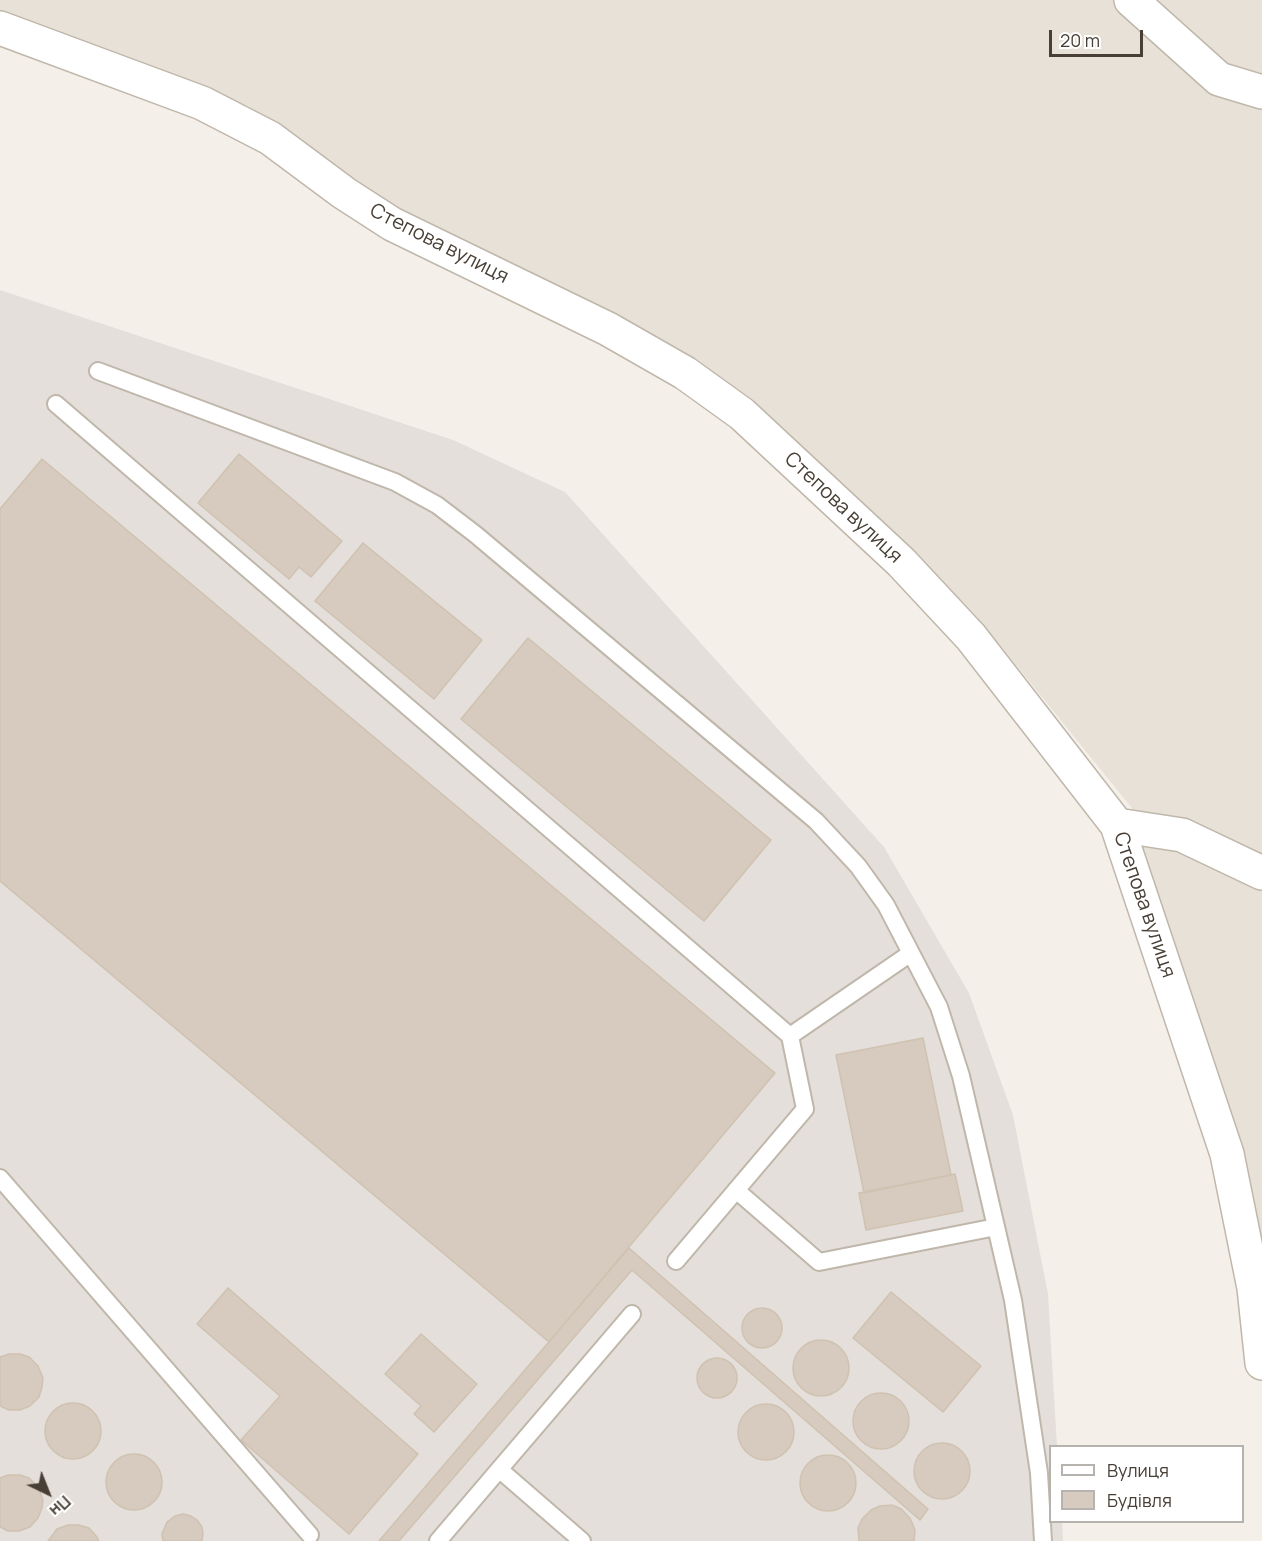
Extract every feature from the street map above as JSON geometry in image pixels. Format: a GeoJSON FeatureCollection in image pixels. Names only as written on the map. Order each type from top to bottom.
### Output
{"type":"FeatureCollection","features":[{"type":"Feature","properties":{"kind":"street"},"geometry":{"type":"LineString","coordinates":[[1131,0],[1219,79],[1262,92]]}},
{"type":"Feature","properties":{"kind":"street","name":"Степова вулиця"},"geometry":{"type":"LineString","coordinates":[[0,28],[202,102],[270,138],[344,193],[392,224],[608,329],[685,373],[742,414],[901,562],[971,637],[1117,825],[1227,1154],[1254,1288],[1262,1363]]}},
{"type":"Feature","properties":{"kind":"street"},"geometry":{"type":"LineString","coordinates":[[1117,825],[1182,835],[1262,873]]}},
{"type":"Feature","properties":{"kind":"lane"},"geometry":{"type":"LineString","coordinates":[[98,371],[395,482],[437,505],[475,534],[816,821],[858,866],[886,905],[939,1007],[961,1076],[1013,1300],[1040,1473],[1043,1541]]}},
{"type":"Feature","properties":{"kind":"lane"},"geometry":{"type":"LineString","coordinates":[[56,404],[790,1036],[805,1109],[676,1261]]}},
{"type":"Feature","properties":{"kind":"lane"},"geometry":{"type":"LineString","coordinates":[[790,1036],[911,953]]}},
{"type":"Feature","properties":{"kind":"lane"},"geometry":{"type":"LineString","coordinates":[[0,1178],[310,1535]]}},
{"type":"Feature","properties":{"kind":"lane"},"geometry":{"type":"LineString","coordinates":[[736,1190],[819,1262],[996,1227]]}},
{"type":"Feature","properties":{"kind":"lane"},"geometry":{"type":"LineString","coordinates":[[438,1541],[632,1314]]}},
{"type":"Feature","properties":{"kind":"lane"},"geometry":{"type":"LineString","coordinates":[[500,1470],[582,1541]]}},
{"type":"Feature","properties":{"kind":"shaded area"},"geometry":{"type":"Polygon","coordinates":[[[0,0],[1262,0],[1262,1275],[1131,807],[973,612],[753,400],[615,314],[394,205],[248,106],[0,16],[0,0]]]}},
{"type":"Feature","properties":{"kind":"shaded area"},"geometry":{"type":"Polygon","coordinates":[[[0,290],[453,440],[565,492],[884,847],[969,993],[1013,1115],[1048,1294],[1057,1445],[1049,1445],[1049,1523],[1062,1523],[1063,1541],[0,1541],[0,290]]]}},
{"type":"Feature","properties":{"kind":"building"},"geometry":{"type":"Polygon","coordinates":[[[239,454],[342,541],[311,577],[299,567],[289,579],[198,503],[239,454]]]}},
{"type":"Feature","properties":{"kind":"building"},"geometry":{"type":"Polygon","coordinates":[[[42,459],[775,1073],[549,1342],[0,881],[0,509],[42,459]]]}},
{"type":"Feature","properties":{"kind":"building"},"geometry":{"type":"Polygon","coordinates":[[[363,543],[482,640],[434,699],[315,601],[363,543]]]}},
{"type":"Feature","properties":{"kind":"building"},"geometry":{"type":"Polygon","coordinates":[[[528,638],[771,840],[704,921],[461,719],[528,638]]]}},
{"type":"Feature","properties":{"kind":"building"},"geometry":{"type":"Polygon","coordinates":[[[923,1038],[951,1175],[864,1193],[836,1055],[923,1038]]]}},
{"type":"Feature","properties":{"kind":"building"},"geometry":{"type":"Polygon","coordinates":[[[955,1174],[963,1211],[866,1230],[859,1193],[955,1174]]]}},
{"type":"Feature","properties":{"kind":"building"},"geometry":{"type":"Polygon","coordinates":[[[629,1248],[928,1509],[920,1520],[632,1270],[399,1541],[379,1541],[629,1248]]]}},
{"type":"Feature","properties":{"kind":"building"},"geometry":{"type":"Polygon","coordinates":[[[228,1288],[418,1454],[349,1534],[241,1440],[280,1396],[197,1324],[228,1288]]]}},
{"type":"Feature","properties":{"kind":"building"},"geometry":{"type":"Polygon","coordinates":[[[891,1292],[981,1366],[943,1412],[853,1338],[891,1292]]]}},
{"type":"Feature","properties":{"kind":"building"},"geometry":{"type":"Polygon","coordinates":[[[762,1308],[770,1309],[776,1314],[781,1320],[781,1336],[776,1342],[770,1347],[762,1348],[754,1347],[748,1342],[743,1336],[742,1328],[743,1320],[748,1314],[754,1309],[762,1308]]]}},
{"type":"Feature","properties":{"kind":"building"},"geometry":{"type":"Polygon","coordinates":[[[421,1334],[477,1384],[434,1432],[414,1414],[421,1406],[385,1374],[421,1334]]]}},
{"type":"Feature","properties":{"kind":"building"},"geometry":{"type":"Polygon","coordinates":[[[815,1340],[827,1340],[837,1344],[845,1352],[849,1368],[845,1384],[837,1392],[827,1396],[815,1396],[805,1392],[797,1384],[793,1374],[793,1362],[797,1352],[805,1344],[815,1340]]]}},
{"type":"Feature","properties":{"kind":"building"},"geometry":{"type":"Polygon","coordinates":[[[9,1354],[29,1357],[38,1366],[43,1378],[39,1397],[30,1406],[20,1410],[9,1410],[0,1406],[0,1357],[9,1354]]]}},
{"type":"Feature","properties":{"kind":"building"},"geometry":{"type":"Polygon","coordinates":[[[717,1358],[725,1359],[731,1364],[736,1370],[736,1386],[731,1392],[725,1397],[717,1398],[709,1397],[703,1392],[698,1386],[697,1378],[698,1370],[703,1364],[709,1359],[717,1358]]]}},
{"type":"Feature","properties":{"kind":"building"},"geometry":{"type":"Polygon","coordinates":[[[875,1393],[887,1393],[901,1401],[909,1415],[907,1432],[901,1441],[887,1449],[875,1449],[858,1437],[853,1427],[853,1415],[865,1398],[875,1393]]]}},
{"type":"Feature","properties":{"kind":"building"},"geometry":{"type":"Polygon","coordinates":[[[67,1403],[79,1403],[93,1411],[101,1425],[99,1442],[93,1451],[79,1459],[67,1459],[50,1447],[45,1437],[45,1425],[57,1408],[67,1403]]]}},
{"type":"Feature","properties":{"kind":"building"},"geometry":{"type":"Polygon","coordinates":[[[760,1404],[772,1404],[782,1408],[790,1416],[794,1432],[790,1448],[782,1456],[772,1460],[760,1460],[750,1456],[742,1448],[738,1438],[738,1426],[742,1416],[750,1408],[760,1404]]]}},
{"type":"Feature","properties":{"kind":"building"},"geometry":{"type":"Polygon","coordinates":[[[936,1443],[948,1443],[962,1451],[970,1465],[968,1482],[962,1491],[948,1499],[936,1499],[919,1487],[914,1477],[914,1465],[926,1448],[936,1443]]]}},
{"type":"Feature","properties":{"kind":"building"},"geometry":{"type":"Polygon","coordinates":[[[128,1454],[140,1454],[154,1462],[162,1476],[160,1493],[154,1502],[140,1510],[128,1510],[111,1498],[106,1488],[106,1476],[118,1459],[128,1454]]]}},
{"type":"Feature","properties":{"kind":"building"},"geometry":{"type":"Polygon","coordinates":[[[822,1455],[834,1455],[848,1463],[856,1477],[854,1494],[848,1503],[834,1511],[822,1511],[805,1499],[800,1489],[800,1477],[812,1460],[822,1455]]]}},
{"type":"Feature","properties":{"kind":"building"},"geometry":{"type":"Polygon","coordinates":[[[8,1475],[29,1478],[38,1487],[43,1500],[38,1518],[30,1527],[19,1531],[8,1531],[0,1527],[0,1478],[8,1475]]]}},
{"type":"Feature","properties":{"kind":"building"},"geometry":{"type":"Polygon","coordinates":[[[892,1505],[901,1509],[910,1518],[915,1530],[914,1541],[859,1541],[858,1528],[862,1519],[871,1510],[880,1506],[892,1505]]]}},
{"type":"Feature","properties":{"kind":"building"},"geometry":{"type":"Polygon","coordinates":[[[183,1514],[197,1520],[202,1527],[202,1541],[163,1541],[162,1534],[167,1522],[183,1514]]]}},
{"type":"Feature","properties":{"kind":"building"},"geometry":{"type":"Polygon","coordinates":[[[68,1525],[89,1528],[99,1541],[48,1541],[57,1529],[68,1525]]]}}]}
